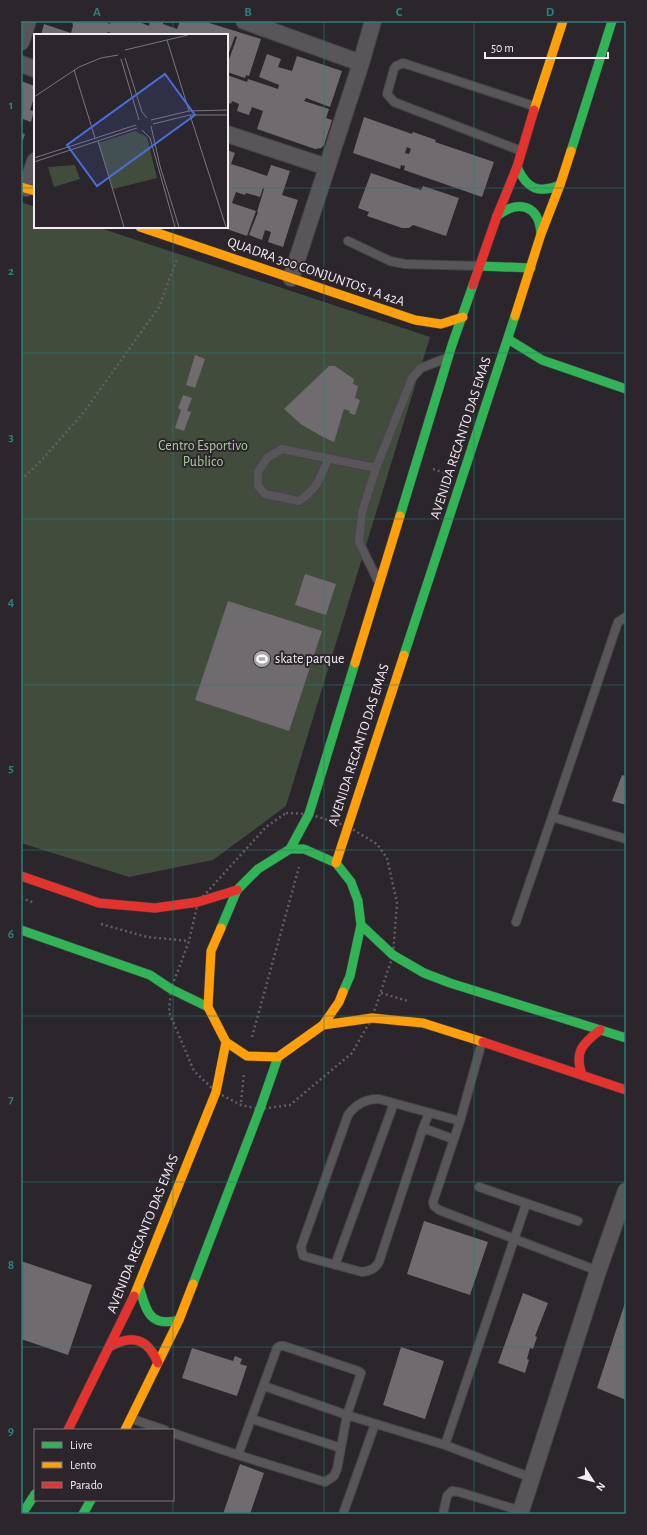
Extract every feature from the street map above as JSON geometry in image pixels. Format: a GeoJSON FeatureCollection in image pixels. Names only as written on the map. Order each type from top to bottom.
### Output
{"type":"FeatureCollection","features":[{"type":"Feature","properties":{"kind":"main road","name":"AVENIDA RECANTO DAS EMAS"},"geometry":{"type":"LineString","coordinates":[[290,849],[309,814],[452,345],[497,216],[517,167],[562,21]]}},
{"type":"Feature","properties":{"kind":"main road","name":"AVENIDA RECANTO DAS EMAS"},"geometry":{"type":"LineString","coordinates":[[336,863],[462,479],[510,357],[508,339],[541,234],[560,185],[612,21]]}},
{"type":"Feature","properties":{"kind":"main road"},"geometry":{"type":"LineString","coordinates":[[517,167],[521,178],[528,186],[539,190],[550,190],[560,185]]}},
{"type":"Feature","properties":{"kind":"main road"},"geometry":{"type":"LineString","coordinates":[[497,216],[504,209],[513,206],[522,206],[531,209],[538,216],[542,225],[541,234]]}},
{"type":"Feature","properties":{"kind":"main road","name":"QUADRA 300 CONJUNTOS 1 A 42A"},"geometry":{"type":"LineString","coordinates":[[143,228],[415,320],[441,324],[463,317]]}},
{"type":"Feature","properties":{"kind":"main road"},"geometry":{"type":"LineString","coordinates":[[480,266],[531,268]]}},
{"type":"Feature","properties":{"kind":"main road","name":"QUADRA 300 CONJUNTOS 1 A 42A"},"geometry":{"type":"LineString","coordinates":[[415,320],[433,331]]}},
{"type":"Feature","properties":{"kind":"main road"},"geometry":{"type":"LineString","coordinates":[[443,338],[452,345]]}},
{"type":"Feature","properties":{"kind":"main road"},"geometry":{"type":"LineString","coordinates":[[508,339],[542,360],[626,389]]}},
{"type":"Feature","properties":{"kind":"main road"},"geometry":{"type":"LineString","coordinates":[[510,357],[542,360]]}},
{"type":"Feature","properties":{"kind":"main road"},"geometry":{"type":"LineString","coordinates":[[290,849],[304,849],[336,863],[351,882],[358,902],[361,925],[350,976],[339,1002],[324,1026],[278,1057],[246,1056],[226,1042],[208,1007],[210,951],[237,890],[258,869],[290,849]]}},
{"type":"Feature","properties":{"kind":"main road"},"geometry":{"type":"LineString","coordinates":[[21,876],[99,903],[155,908],[198,902],[237,890]]}},
{"type":"Feature","properties":{"kind":"main road"},"geometry":{"type":"LineString","coordinates":[[361,925],[394,955],[424,973],[450,983],[626,1038]]}},
{"type":"Feature","properties":{"kind":"main road"},"geometry":{"type":"LineString","coordinates":[[21,930],[150,975],[172,989],[208,1007]]}},
{"type":"Feature","properties":{"kind":"main road"},"geometry":{"type":"LineString","coordinates":[[324,1026],[372,1018],[423,1023],[626,1090]]}},
{"type":"Feature","properties":{"kind":"main road"},"geometry":{"type":"LineString","coordinates":[[582,1075],[577,1061],[578,1054],[583,1046],[600,1030]]}},
{"type":"Feature","properties":{"kind":"main road","name":"AVENIDA RECANTO DAS EMAS"},"geometry":{"type":"LineString","coordinates":[[69,1429],[111,1346],[139,1286],[216,1092],[226,1042]]}},
{"type":"Feature","properties":{"kind":"main road"},"geometry":{"type":"LineString","coordinates":[[126,1429],[179,1320],[260,1109],[278,1057]]}},
{"type":"Feature","properties":{"kind":"main road"},"geometry":{"type":"LineString","coordinates":[[139,1286],[151,1317],[161,1323],[170,1323],[179,1320]]}},
{"type":"Feature","properties":{"kind":"main road"},"geometry":{"type":"LineString","coordinates":[[111,1346],[124,1340],[136,1340],[150,1348],[155,1354],[158,1362]]}},
{"type":"Feature","properties":{"kind":"main road"},"geometry":{"type":"LineString","coordinates":[[22,1514],[33,1491]]}},
{"type":"Feature","properties":{"kind":"main road"},"geometry":{"type":"LineString","coordinates":[[88,1511],[91,1501]]}},
{"type":"Feature","properties":{"kind":"street"},"geometry":{"type":"LineString","coordinates":[[21,42],[28,21]]}},
{"type":"Feature","properties":{"kind":"street"},"geometry":{"type":"LineString","coordinates":[[244,21],[361,63]]}},
{"type":"Feature","properties":{"kind":"street"},"geometry":{"type":"LineString","coordinates":[[291,278],[361,63],[373,21]]}},
{"type":"Feature","properties":{"kind":"street"},"geometry":{"type":"LineString","coordinates":[[21,64],[34,69]]}},
{"type":"Feature","properties":{"kind":"street"},"geometry":{"type":"LineString","coordinates":[[228,134],[327,167]]}},
{"type":"Feature","properties":{"kind":"street"},"geometry":{"type":"LineString","coordinates":[[27,189],[34,164]]}},
{"type":"Feature","properties":{"kind":"street"},"geometry":{"type":"LineString","coordinates":[[520,1512],[598,1271],[626,1191]]}},
{"type":"Feature","properties":{"kind":"lane"},"geometry":{"type":"LineString","coordinates":[[521,150],[394,102],[387,94],[394,68],[403,63],[535,106]]}},
{"type":"Feature","properties":{"kind":"lane"},"geometry":{"type":"LineString","coordinates":[[348,241],[390,261],[405,264],[480,266]]}},
{"type":"Feature","properties":{"kind":"lane"},"geometry":{"type":"LineString","coordinates":[[380,585],[359,542],[362,512],[376,468],[412,378],[420,368],[449,358]]}},
{"type":"Feature","properties":{"kind":"lane"},"geometry":{"type":"LineString","coordinates":[[328,459],[319,481],[310,493],[299,501],[265,494],[258,486],[258,472],[267,458],[282,449],[376,468]]}},
{"type":"Feature","properties":{"kind":"lane"},"geometry":{"type":"LineString","coordinates":[[516,922],[618,622],[626,617]]}},
{"type":"Feature","properties":{"kind":"lane"},"geometry":{"type":"LineString","coordinates":[[552,817],[626,839]]}},
{"type":"Feature","properties":{"kind":"lane"},"geometry":{"type":"LineString","coordinates":[[483,1042],[460,1121],[433,1202],[434,1206],[438,1210],[598,1271]]}},
{"type":"Feature","properties":{"kind":"lane"},"geometry":{"type":"LineString","coordinates":[[429,1113],[379,1262],[376,1267],[362,1272],[304,1257],[301,1250],[348,1115],[356,1106],[368,1100],[379,1099],[460,1121]]}},
{"type":"Feature","properties":{"kind":"lane"},"geometry":{"type":"LineString","coordinates":[[335,1265],[394,1103]]}},
{"type":"Feature","properties":{"kind":"lane"},"geometry":{"type":"LineString","coordinates":[[423,1128],[453,1139]]}},
{"type":"Feature","properties":{"kind":"lane"},"geometry":{"type":"LineString","coordinates":[[479,1187],[578,1221]]}},
{"type":"Feature","properties":{"kind":"lane"},"geometry":{"type":"LineString","coordinates":[[444,1445],[526,1204]]}},
{"type":"Feature","properties":{"kind":"lane"},"geometry":{"type":"LineString","coordinates":[[174,1433],[238,1455],[325,1482],[334,1476],[337,1469],[347,1415],[361,1373],[280,1346],[276,1348],[264,1386],[238,1455]]}},
{"type":"Feature","properties":{"kind":"lane"},"geometry":{"type":"LineString","coordinates":[[264,1386],[347,1415],[444,1445],[532,1478]]}},
{"type":"Feature","properties":{"kind":"lane"},"geometry":{"type":"LineString","coordinates":[[131,1418],[162,1429]]}},
{"type":"Feature","properties":{"kind":"lane"},"geometry":{"type":"LineString","coordinates":[[252,1419],[341,1448]]}},
{"type":"Feature","properties":{"kind":"lane"},"geometry":{"type":"LineString","coordinates":[[343,1514],[375,1424]]}},
{"type":"Feature","properties":{"kind":"lane"},"geometry":{"type":"LineString","coordinates":[[443,1514],[447,1496],[452,1491],[520,1512]]}},
{"type":"Feature","properties":{"kind":"path"},"geometry":{"type":"LineString","coordinates":[[21,480],[39,463],[84,412],[159,307],[184,242]]}},
{"type":"Feature","properties":{"kind":"path"},"geometry":{"type":"LineString","coordinates":[[417,463],[462,479]]}},
{"type":"Feature","properties":{"kind":"path"},"geometry":{"type":"LineString","coordinates":[[286,813],[309,814],[347,826],[377,844],[387,858],[397,903],[394,955],[372,1018],[352,1053],[290,1105],[260,1109],[241,1105],[216,1092],[194,1071],[169,1012],[172,989],[188,941],[198,902],[266,827],[286,813]]}},
{"type":"Feature","properties":{"kind":"path"},"geometry":{"type":"LineString","coordinates":[[246,1056],[304,849]]}},
{"type":"Feature","properties":{"kind":"green space","name":"Centro Esportivo Publico"},"geometry":{"type":"Polygon","coordinates":[[[21,202],[34,207],[34,228],[100,228],[430,337],[286,806],[213,860],[129,877],[21,843],[21,202]]]}},
{"type":"Feature","properties":{"kind":"building"},"geometry":{"type":"Polygon","coordinates":[[[72,21],[103,21],[110,24],[111,21],[131,21],[137,23],[137,21],[149,26],[150,21],[163,21],[163,24],[177,29],[180,21],[203,21],[261,39],[249,76],[246,75],[245,78],[228,72],[228,62],[237,37],[235,36],[228,55],[228,34],[114,34],[108,32],[107,33],[109,34],[41,34],[44,24],[71,33],[73,26],[72,21]]]}},
{"type":"Feature","properties":{"kind":"building"},"geometry":{"type":"Polygon","coordinates":[[[267,54],[281,59],[278,67],[292,71],[297,56],[342,71],[330,107],[306,98],[304,101],[329,109],[326,118],[332,120],[324,145],[321,148],[315,149],[257,129],[263,111],[252,107],[249,115],[237,111],[239,104],[232,101],[231,104],[228,102],[228,75],[247,82],[248,79],[278,89],[279,85],[259,77],[267,54]]]}},
{"type":"Feature","properties":{"kind":"building"},"geometry":{"type":"Polygon","coordinates":[[[21,81],[34,86],[34,98],[30,110],[34,111],[31,122],[23,119],[21,130],[21,81]]]}},
{"type":"Feature","properties":{"kind":"building"},"geometry":{"type":"Polygon","coordinates":[[[364,117],[412,134],[413,132],[436,140],[435,142],[494,162],[482,197],[404,170],[405,166],[401,165],[400,169],[353,153],[364,117]],[[407,147],[405,153],[409,154],[411,149],[407,147]]]}},
{"type":"Feature","properties":{"kind":"building"},"geometry":{"type":"Polygon","coordinates":[[[21,133],[25,134],[21,146],[21,133]]]}},
{"type":"Feature","properties":{"kind":"building"},"geometry":{"type":"Polygon","coordinates":[[[228,150],[235,153],[231,164],[267,176],[271,165],[290,171],[282,195],[298,200],[283,247],[268,242],[271,232],[265,230],[262,240],[249,235],[258,212],[264,189],[263,188],[260,197],[236,192],[232,203],[256,211],[247,236],[224,228],[228,228],[228,150]]]}},
{"type":"Feature","properties":{"kind":"building"},"geometry":{"type":"Polygon","coordinates":[[[371,173],[421,190],[423,186],[459,198],[446,236],[413,225],[409,228],[402,228],[367,216],[369,212],[358,208],[371,173]]]}},
{"type":"Feature","properties":{"kind":"building"},"geometry":{"type":"Polygon","coordinates":[[[195,355],[205,359],[195,388],[186,385],[195,355]]]}},
{"type":"Feature","properties":{"kind":"building"},"geometry":{"type":"Polygon","coordinates":[[[329,366],[335,366],[354,379],[353,384],[358,386],[355,398],[360,400],[355,415],[344,409],[334,442],[302,425],[284,409],[329,366]]]}},
{"type":"Feature","properties":{"kind":"building"},"geometry":{"type":"Polygon","coordinates":[[[183,395],[192,398],[187,411],[191,412],[184,431],[175,428],[181,410],[178,408],[183,395]]]}},
{"type":"Feature","properties":{"kind":"building"},"geometry":{"type":"Polygon","coordinates":[[[305,574],[336,584],[326,615],[295,605],[305,574]]]}},
{"type":"Feature","properties":{"kind":"building","name":"skate parque"},"geometry":{"type":"Polygon","coordinates":[[[228,601],[322,631],[289,731],[195,700],[228,601]]]}},
{"type":"Feature","properties":{"kind":"building"},"geometry":{"type":"Polygon","coordinates":[[[622,775],[626,776],[626,805],[612,801],[622,775]]]}},
{"type":"Feature","properties":{"kind":"building"},"geometry":{"type":"Polygon","coordinates":[[[424,1221],[488,1242],[470,1295],[407,1274],[424,1221]]]}},
{"type":"Feature","properties":{"kind":"building"},"geometry":{"type":"Polygon","coordinates":[[[21,1261],[92,1285],[68,1355],[21,1339],[21,1261]]]}},
{"type":"Feature","properties":{"kind":"building"},"geometry":{"type":"Polygon","coordinates":[[[523,1293],[548,1303],[535,1336],[537,1337],[533,1349],[530,1348],[527,1359],[529,1360],[525,1373],[498,1363],[523,1293]]]}},
{"type":"Feature","properties":{"kind":"building"},"geometry":{"type":"Polygon","coordinates":[[[626,1300],[626,1400],[597,1388],[626,1300]]]}},
{"type":"Feature","properties":{"kind":"building"},"geometry":{"type":"Polygon","coordinates":[[[401,1347],[444,1361],[425,1419],[383,1405],[401,1347]]]}},
{"type":"Feature","properties":{"kind":"building"},"geometry":{"type":"Polygon","coordinates":[[[192,1348],[233,1361],[235,1356],[242,1359],[240,1364],[247,1366],[237,1396],[182,1378],[192,1348]]]}},
{"type":"Feature","properties":{"kind":"building"},"geometry":{"type":"Polygon","coordinates":[[[240,1464],[264,1473],[250,1514],[223,1514],[240,1464]]]}},
{"type":"Feature","properties":{"kind":"traffic: fast"},"geometry":{"type":"LineString","coordinates":[[571,151],[612,21]]}},
{"type":"Feature","properties":{"kind":"traffic: fast"},"geometry":{"type":"LineString","coordinates":[[517,167],[529,185],[534,188],[545,189],[560,185]]}},
{"type":"Feature","properties":{"kind":"traffic: fast"},"geometry":{"type":"LineString","coordinates":[[497,216],[513,208],[526,208],[532,211],[536,217],[541,234]]}},
{"type":"Feature","properties":{"kind":"traffic: fast"},"geometry":{"type":"LineString","coordinates":[[480,266],[531,268]]}},
{"type":"Feature","properties":{"kind":"traffic: fast"},"geometry":{"type":"LineString","coordinates":[[400,516],[452,345],[473,285]]}},
{"type":"Feature","properties":{"kind":"traffic: fast"},"geometry":{"type":"LineString","coordinates":[[404,655],[515,316]]}},
{"type":"Feature","properties":{"kind":"traffic: fast"},"geometry":{"type":"LineString","coordinates":[[508,339],[542,360],[626,389]]}},
{"type":"Feature","properties":{"kind":"traffic: fast"},"geometry":{"type":"LineString","coordinates":[[290,849],[309,814],[355,663]]}},
{"type":"Feature","properties":{"kind":"traffic: fast"},"geometry":{"type":"LineString","coordinates":[[290,849],[304,849],[336,863],[351,882],[358,901],[361,925],[350,976],[343,992]]}},
{"type":"Feature","properties":{"kind":"traffic: fast"},"geometry":{"type":"LineString","coordinates":[[221,928],[237,890],[258,869],[290,849]]}},
{"type":"Feature","properties":{"kind":"traffic: fast"},"geometry":{"type":"LineString","coordinates":[[361,925],[393,955],[424,973],[450,983],[626,1038]]}},
{"type":"Feature","properties":{"kind":"traffic: fast"},"geometry":{"type":"LineString","coordinates":[[21,930],[150,975],[171,989],[208,1007]]}},
{"type":"Feature","properties":{"kind":"traffic: fast"},"geometry":{"type":"LineString","coordinates":[[193,1284],[260,1109],[278,1057]]}},
{"type":"Feature","properties":{"kind":"traffic: fast"},"geometry":{"type":"LineString","coordinates":[[139,1286],[144,1303],[150,1315],[161,1321],[169,1322],[179,1320]]}},
{"type":"Feature","properties":{"kind":"traffic: fast"},"geometry":{"type":"LineString","coordinates":[[22,1514],[34,1496]]}},
{"type":"Feature","properties":{"kind":"traffic: fast"},"geometry":{"type":"LineString","coordinates":[[83,1514],[90,1501]]}},
{"type":"Feature","properties":{"kind":"traffic: slow"},"geometry":{"type":"LineString","coordinates":[[534,110],[563,21]]}},
{"type":"Feature","properties":{"kind":"traffic: slow"},"geometry":{"type":"LineString","coordinates":[[515,316],[541,234],[560,185],[571,151]]}},
{"type":"Feature","properties":{"kind":"traffic: slow"},"geometry":{"type":"LineString","coordinates":[[21,187],[34,191]]}},
{"type":"Feature","properties":{"kind":"traffic: slow"},"geometry":{"type":"LineString","coordinates":[[143,228],[415,320],[441,324],[463,317]]}},
{"type":"Feature","properties":{"kind":"traffic: slow"},"geometry":{"type":"LineString","coordinates":[[355,663],[400,516]]}},
{"type":"Feature","properties":{"kind":"traffic: slow"},"geometry":{"type":"LineString","coordinates":[[336,863],[404,655]]}},
{"type":"Feature","properties":{"kind":"traffic: slow"},"geometry":{"type":"LineString","coordinates":[[221,928],[211,951],[208,1007],[226,1042],[247,1056],[278,1057],[323,1025],[339,1002],[343,992]]}},
{"type":"Feature","properties":{"kind":"traffic: slow"},"geometry":{"type":"LineString","coordinates":[[323,1025],[372,1018],[423,1023],[483,1042]]}},
{"type":"Feature","properties":{"kind":"traffic: slow"},"geometry":{"type":"LineString","coordinates":[[134,1296],[216,1092],[226,1042]]}},
{"type":"Feature","properties":{"kind":"traffic: slow"},"geometry":{"type":"LineString","coordinates":[[125,1429],[179,1320],[193,1284]]}},
{"type":"Feature","properties":{"kind":"traffic: jam"},"geometry":{"type":"LineString","coordinates":[[473,285],[497,216],[517,167],[534,110]]}},
{"type":"Feature","properties":{"kind":"traffic: jam"},"geometry":{"type":"LineString","coordinates":[[21,876],[99,903],[155,908],[198,902],[237,890]]}},
{"type":"Feature","properties":{"kind":"traffic: jam"},"geometry":{"type":"LineString","coordinates":[[582,1075],[579,1054],[584,1044],[600,1030]]}},
{"type":"Feature","properties":{"kind":"traffic: jam"},"geometry":{"type":"LineString","coordinates":[[483,1042],[626,1090]]}},
{"type":"Feature","properties":{"kind":"traffic: jam"},"geometry":{"type":"LineString","coordinates":[[68,1429],[134,1296]]}},
{"type":"Feature","properties":{"kind":"traffic: jam"},"geometry":{"type":"LineString","coordinates":[[111,1346],[126,1340],[139,1341],[150,1349],[158,1363]]}},
{"type":"Feature","properties":{"kind":"place","name":"skate parque"},"geometry":{"type":"Point","coordinates":[262,659]}}]}
